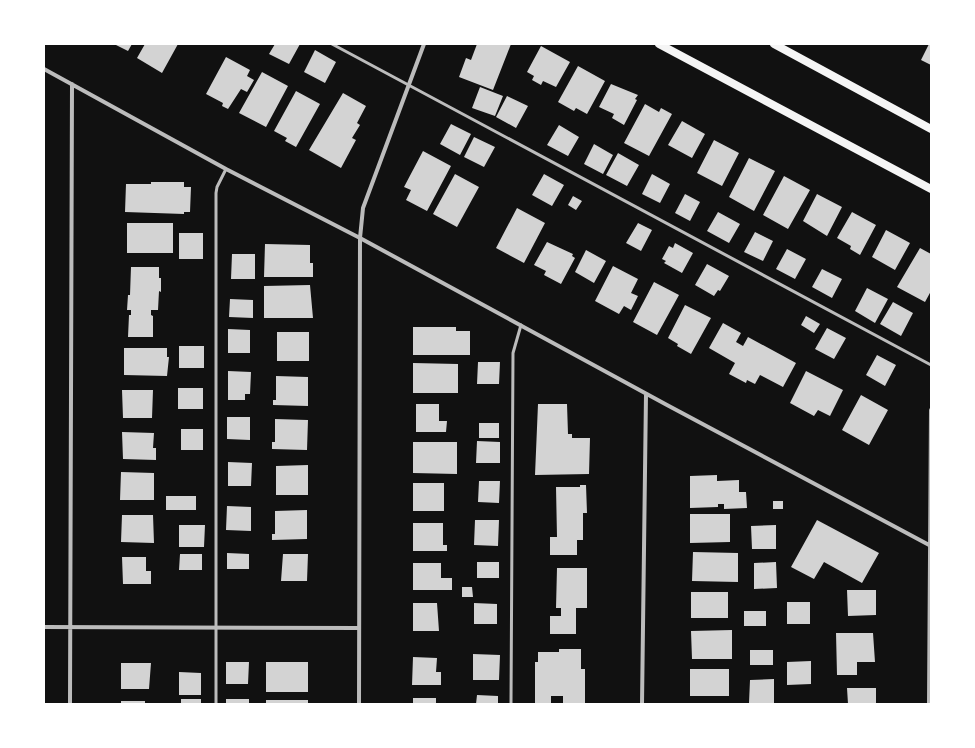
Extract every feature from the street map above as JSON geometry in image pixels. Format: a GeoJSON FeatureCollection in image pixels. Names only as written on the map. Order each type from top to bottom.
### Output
{"type":"FeatureCollection","features":[{"type":"Feature","properties":{"kind":"main road"},"geometry":{"type":"LineString","coordinates":[[659,44],[931,189]]}},
{"type":"Feature","properties":{"kind":"main road"},"geometry":{"type":"LineString","coordinates":[[774,44],[931,129]]}},
{"type":"Feature","properties":{"kind":"street"},"geometry":{"type":"LineString","coordinates":[[359,704],[360,238],[363,208],[424,44]]}},
{"type":"Feature","properties":{"kind":"street"},"geometry":{"type":"LineString","coordinates":[[44,69],[226,170],[360,238],[646,394],[931,546]]}},
{"type":"Feature","properties":{"kind":"street"},"geometry":{"type":"LineString","coordinates":[[70,704],[72,84]]}},
{"type":"Feature","properties":{"kind":"street"},"geometry":{"type":"LineString","coordinates":[[642,704],[646,394]]}},
{"type":"Feature","properties":{"kind":"street"},"geometry":{"type":"LineString","coordinates":[[929,704],[931,410]]}},
{"type":"Feature","properties":{"kind":"street"},"geometry":{"type":"LineString","coordinates":[[44,627],[359,628]]}},
{"type":"Feature","properties":{"kind":"lane"},"geometry":{"type":"LineString","coordinates":[[332,44],[931,365]]}},
{"type":"Feature","properties":{"kind":"lane"},"geometry":{"type":"LineString","coordinates":[[216,704],[216,193],[226,170]]}},
{"type":"Feature","properties":{"kind":"lane"},"geometry":{"type":"LineString","coordinates":[[511,704],[513,353],[521,325]]}},
{"type":"Feature","properties":{"kind":"building"},"geometry":{"type":"Polygon","coordinates":[[[114,44],[132,44],[128,51],[114,44]]]}},
{"type":"Feature","properties":{"kind":"building"},"geometry":{"type":"Polygon","coordinates":[[[145,44],[178,44],[162,73],[137,58],[145,44]]]}},
{"type":"Feature","properties":{"kind":"building"},"geometry":{"type":"Polygon","coordinates":[[[275,44],[300,44],[289,64],[269,54],[275,44]]]}},
{"type":"Feature","properties":{"kind":"building"},"geometry":{"type":"Polygon","coordinates":[[[477,44],[511,44],[493,90],[459,77],[466,58],[471,60],[477,44]]]}},
{"type":"Feature","properties":{"kind":"building"},"geometry":{"type":"Polygon","coordinates":[[[929,44],[931,44],[931,65],[921,60],[929,44]]]}},
{"type":"Feature","properties":{"kind":"building"},"geometry":{"type":"Polygon","coordinates":[[[541,46],[570,62],[556,87],[543,81],[541,85],[532,80],[534,76],[527,72],[541,46]]]}},
{"type":"Feature","properties":{"kind":"building"},"geometry":{"type":"Polygon","coordinates":[[[315,50],[336,62],[325,83],[304,72],[315,50]]]}},
{"type":"Feature","properties":{"kind":"building"},"geometry":{"type":"Polygon","coordinates":[[[226,57],[250,70],[247,76],[254,80],[247,92],[241,89],[228,109],[222,106],[223,103],[206,94],[226,57]]]}},
{"type":"Feature","properties":{"kind":"building"},"geometry":{"type":"Polygon","coordinates":[[[578,66],[605,81],[587,114],[576,108],[574,111],[558,102],[578,66]]]}},
{"type":"Feature","properties":{"kind":"building"},"geometry":{"type":"Polygon","coordinates":[[[262,72],[288,86],[266,127],[239,113],[262,72]]]}},
{"type":"Feature","properties":{"kind":"building"},"geometry":{"type":"Polygon","coordinates":[[[611,84],[638,95],[635,99],[637,100],[624,125],[612,118],[614,114],[599,107],[611,84]]]}},
{"type":"Feature","properties":{"kind":"building"},"geometry":{"type":"Polygon","coordinates":[[[480,87],[503,96],[495,116],[472,108],[480,87]]]}},
{"type":"Feature","properties":{"kind":"building"},"geometry":{"type":"Polygon","coordinates":[[[296,91],[320,104],[296,147],[285,141],[287,138],[274,131],[296,91]]]}},
{"type":"Feature","properties":{"kind":"building"},"geometry":{"type":"Polygon","coordinates":[[[343,93],[366,106],[357,123],[360,125],[352,138],[356,140],[341,168],[309,150],[343,93]]]}},
{"type":"Feature","properties":{"kind":"building"},"geometry":{"type":"Polygon","coordinates":[[[507,96],[528,106],[516,128],[496,117],[507,96]]]}},
{"type":"Feature","properties":{"kind":"building"},"geometry":{"type":"Polygon","coordinates":[[[645,104],[659,112],[661,108],[672,114],[649,156],[624,143],[645,104]]]}},
{"type":"Feature","properties":{"kind":"building"},"geometry":{"type":"Polygon","coordinates":[[[682,121],[705,134],[692,158],[668,145],[682,121]]]}},
{"type":"Feature","properties":{"kind":"building"},"geometry":{"type":"Polygon","coordinates":[[[451,124],[471,134],[460,155],[440,144],[451,124]]]}},
{"type":"Feature","properties":{"kind":"building"},"geometry":{"type":"Polygon","coordinates":[[[559,125],[579,137],[568,156],[547,145],[559,125]]]}},
{"type":"Feature","properties":{"kind":"building"},"geometry":{"type":"Polygon","coordinates":[[[474,137],[495,147],[484,167],[464,157],[474,137]]]}},
{"type":"Feature","properties":{"kind":"building"},"geometry":{"type":"Polygon","coordinates":[[[714,140],[739,153],[722,186],[697,173],[714,140]]]}},
{"type":"Feature","properties":{"kind":"building"},"geometry":{"type":"Polygon","coordinates":[[[594,144],[613,155],[603,174],[584,164],[594,144]]]}},
{"type":"Feature","properties":{"kind":"building"},"geometry":{"type":"Polygon","coordinates":[[[423,151],[451,166],[427,211],[406,200],[411,190],[404,187],[423,151]]]}},
{"type":"Feature","properties":{"kind":"building"},"geometry":{"type":"Polygon","coordinates":[[[618,153],[639,165],[627,186],[606,175],[618,153]]]}},
{"type":"Feature","properties":{"kind":"building"},"geometry":{"type":"Polygon","coordinates":[[[749,158],[775,171],[754,211],[729,197],[749,158]]]}},
{"type":"Feature","properties":{"kind":"building"},"geometry":{"type":"Polygon","coordinates":[[[455,174],[479,187],[457,227],[433,214],[455,174]]]}},
{"type":"Feature","properties":{"kind":"building"},"geometry":{"type":"Polygon","coordinates":[[[544,174],[564,185],[552,206],[532,195],[544,174]]]}},
{"type":"Feature","properties":{"kind":"building"},"geometry":{"type":"Polygon","coordinates":[[[652,174],[670,184],[660,203],[642,194],[652,174]]]}},
{"type":"Feature","properties":{"kind":"building"},"geometry":{"type":"Polygon","coordinates":[[[784,176],[810,190],[788,229],[763,215],[784,176]]]}},
{"type":"Feature","properties":{"kind":"building"},"geometry":{"type":"Polygon","coordinates":[[[151,182],[184,182],[184,187],[191,187],[190,212],[184,212],[184,214],[125,212],[126,184],[151,184],[151,182]]]}},
{"type":"Feature","properties":{"kind":"building"},"geometry":{"type":"Polygon","coordinates":[[[685,194],[700,202],[690,221],[675,213],[685,194]]]}},
{"type":"Feature","properties":{"kind":"building"},"geometry":{"type":"Polygon","coordinates":[[[817,194],[842,207],[827,236],[803,221],[817,194]]]}},
{"type":"Feature","properties":{"kind":"building"},"geometry":{"type":"Polygon","coordinates":[[[573,196],[582,201],[576,210],[568,205],[573,196]]]}},
{"type":"Feature","properties":{"kind":"building"},"geometry":{"type":"Polygon","coordinates":[[[517,208],[545,223],[524,263],[496,248],[517,208]]]}},
{"type":"Feature","properties":{"kind":"building"},"geometry":{"type":"Polygon","coordinates":[[[718,212],[740,224],[729,243],[707,231],[718,212]]]}},
{"type":"Feature","properties":{"kind":"building"},"geometry":{"type":"Polygon","coordinates":[[[852,212],[876,225],[860,255],[850,249],[851,246],[837,238],[852,212]]]}},
{"type":"Feature","properties":{"kind":"building"},"geometry":{"type":"Polygon","coordinates":[[[127,223],[173,223],[173,253],[127,253],[127,223]]]}},
{"type":"Feature","properties":{"kind":"building"},"geometry":{"type":"Polygon","coordinates":[[[638,223],[652,230],[641,251],[626,243],[638,223]]]}},
{"type":"Feature","properties":{"kind":"building"},"geometry":{"type":"Polygon","coordinates":[[[886,230],[910,243],[895,270],[872,257],[886,230]]]}},
{"type":"Feature","properties":{"kind":"building"},"geometry":{"type":"Polygon","coordinates":[[[755,232],[773,241],[763,261],[744,252],[755,232]]]}},
{"type":"Feature","properties":{"kind":"building"},"geometry":{"type":"Polygon","coordinates":[[[179,233],[203,233],[203,259],[179,259],[179,233]]]}},
{"type":"Feature","properties":{"kind":"building"},"geometry":{"type":"Polygon","coordinates":[[[547,242],[573,254],[572,256],[575,258],[561,284],[544,275],[546,271],[534,265],[547,242]]]}},
{"type":"Feature","properties":{"kind":"building"},"geometry":{"type":"Polygon","coordinates":[[[675,243],[693,253],[682,273],[664,263],[666,261],[662,259],[669,246],[673,248],[675,243]]]}},
{"type":"Feature","properties":{"kind":"building"},"geometry":{"type":"Polygon","coordinates":[[[265,244],[310,245],[310,263],[313,263],[313,277],[264,277],[265,244]]]}},
{"type":"Feature","properties":{"kind":"building"},"geometry":{"type":"Polygon","coordinates":[[[920,248],[931,254],[931,291],[925,302],[897,287],[920,248]]]}},
{"type":"Feature","properties":{"kind":"building"},"geometry":{"type":"Polygon","coordinates":[[[787,249],[806,259],[795,279],[776,269],[787,249]]]}},
{"type":"Feature","properties":{"kind":"building"},"geometry":{"type":"Polygon","coordinates":[[[586,250],[606,261],[594,283],[575,272],[586,250]]]}},
{"type":"Feature","properties":{"kind":"building"},"geometry":{"type":"Polygon","coordinates":[[[232,254],[255,254],[255,279],[231,279],[232,254]]]}},
{"type":"Feature","properties":{"kind":"building"},"geometry":{"type":"Polygon","coordinates":[[[707,264],[729,276],[720,291],[718,290],[714,296],[695,285],[707,264]]]}},
{"type":"Feature","properties":{"kind":"building"},"geometry":{"type":"Polygon","coordinates":[[[613,266],[638,279],[631,293],[638,296],[631,310],[624,306],[619,314],[595,301],[613,266]]]}},
{"type":"Feature","properties":{"kind":"building"},"geometry":{"type":"Polygon","coordinates":[[[131,267],[159,267],[161,292],[159,291],[158,310],[151,310],[151,315],[153,316],[153,337],[128,337],[129,315],[131,315],[131,310],[127,310],[128,295],[130,295],[131,267]]]}},
{"type":"Feature","properties":{"kind":"building"},"geometry":{"type":"Polygon","coordinates":[[[822,269],[842,279],[832,298],[812,287],[822,269]]]}},
{"type":"Feature","properties":{"kind":"building"},"geometry":{"type":"Polygon","coordinates":[[[654,282],[679,295],[657,335],[633,322],[654,282]]]}},
{"type":"Feature","properties":{"kind":"building"},"geometry":{"type":"Polygon","coordinates":[[[310,285],[313,318],[264,318],[264,286],[310,285]]]}},
{"type":"Feature","properties":{"kind":"building"},"geometry":{"type":"Polygon","coordinates":[[[867,288],[888,299],[875,323],[855,311],[867,288]]]}},
{"type":"Feature","properties":{"kind":"building"},"geometry":{"type":"Polygon","coordinates":[[[230,299],[253,300],[253,318],[229,317],[230,299]]]}},
{"type":"Feature","properties":{"kind":"building"},"geometry":{"type":"Polygon","coordinates":[[[893,302],[913,313],[901,336],[880,324],[893,302]]]}},
{"type":"Feature","properties":{"kind":"building"},"geometry":{"type":"Polygon","coordinates":[[[685,305],[711,318],[691,354],[677,346],[678,344],[668,338],[685,305]]]}},
{"type":"Feature","properties":{"kind":"building"},"geometry":{"type":"Polygon","coordinates":[[[806,316],[820,324],[814,333],[801,325],[806,316]]]}},
{"type":"Feature","properties":{"kind":"building"},"geometry":{"type":"Polygon","coordinates":[[[723,323],[741,333],[736,342],[743,346],[748,337],[796,363],[783,387],[760,375],[755,384],[747,380],[746,383],[729,374],[735,363],[709,348],[723,323]]]}},
{"type":"Feature","properties":{"kind":"building"},"geometry":{"type":"Polygon","coordinates":[[[413,327],[456,327],[456,331],[470,331],[470,355],[413,355],[413,327]]]}},
{"type":"Feature","properties":{"kind":"building"},"geometry":{"type":"Polygon","coordinates":[[[827,328],[846,338],[834,359],[815,349],[827,328]]]}},
{"type":"Feature","properties":{"kind":"building"},"geometry":{"type":"Polygon","coordinates":[[[228,329],[250,330],[250,353],[228,353],[228,329]]]}},
{"type":"Feature","properties":{"kind":"building"},"geometry":{"type":"Polygon","coordinates":[[[277,332],[309,332],[309,361],[277,361],[277,332]]]}},
{"type":"Feature","properties":{"kind":"building"},"geometry":{"type":"Polygon","coordinates":[[[179,346],[204,346],[204,368],[179,368],[179,346]]]}},
{"type":"Feature","properties":{"kind":"building"},"geometry":{"type":"Polygon","coordinates":[[[124,348],[167,348],[167,357],[169,357],[167,376],[124,375],[124,348]]]}},
{"type":"Feature","properties":{"kind":"building"},"geometry":{"type":"Polygon","coordinates":[[[877,355],[896,365],[885,386],[866,375],[877,355]]]}},
{"type":"Feature","properties":{"kind":"building"},"geometry":{"type":"Polygon","coordinates":[[[478,362],[500,362],[499,384],[477,384],[478,362]]]}},
{"type":"Feature","properties":{"kind":"building"},"geometry":{"type":"Polygon","coordinates":[[[413,363],[458,364],[458,393],[413,393],[413,363]]]}},
{"type":"Feature","properties":{"kind":"building"},"geometry":{"type":"Polygon","coordinates":[[[228,371],[251,372],[250,394],[245,394],[245,400],[228,400],[228,371]]]}},
{"type":"Feature","properties":{"kind":"building"},"geometry":{"type":"Polygon","coordinates":[[[806,371],[843,390],[830,416],[818,410],[814,416],[790,403],[806,371]]]}},
{"type":"Feature","properties":{"kind":"building"},"geometry":{"type":"Polygon","coordinates":[[[276,376],[308,377],[308,406],[273,405],[273,400],[276,400],[276,376]]]}},
{"type":"Feature","properties":{"kind":"building"},"geometry":{"type":"Polygon","coordinates":[[[178,388],[203,388],[203,409],[178,409],[178,388]]]}},
{"type":"Feature","properties":{"kind":"building"},"geometry":{"type":"Polygon","coordinates":[[[122,390],[153,390],[152,418],[123,418],[122,390]]]}},
{"type":"Feature","properties":{"kind":"building"},"geometry":{"type":"Polygon","coordinates":[[[861,395],[888,410],[869,445],[842,430],[861,395]]]}},
{"type":"Feature","properties":{"kind":"building"},"geometry":{"type":"Polygon","coordinates":[[[416,404],[439,404],[439,421],[447,421],[446,432],[416,432],[416,404]]]}},
{"type":"Feature","properties":{"kind":"building"},"geometry":{"type":"Polygon","coordinates":[[[538,404],[567,404],[568,434],[572,434],[572,438],[590,438],[589,474],[535,475],[538,404]]]}},
{"type":"Feature","properties":{"kind":"building"},"geometry":{"type":"Polygon","coordinates":[[[227,417],[250,417],[250,440],[227,439],[227,417]]]}},
{"type":"Feature","properties":{"kind":"building"},"geometry":{"type":"Polygon","coordinates":[[[275,419],[308,420],[307,450],[272,449],[272,442],[275,442],[275,419]]]}},
{"type":"Feature","properties":{"kind":"building"},"geometry":{"type":"Polygon","coordinates":[[[479,423],[499,423],[499,438],[479,438],[479,423]]]}},
{"type":"Feature","properties":{"kind":"building"},"geometry":{"type":"Polygon","coordinates":[[[181,429],[203,429],[203,450],[181,450],[181,429]]]}},
{"type":"Feature","properties":{"kind":"building"},"geometry":{"type":"Polygon","coordinates":[[[122,432],[154,433],[153,448],[156,448],[156,460],[123,459],[122,432]]]}},
{"type":"Feature","properties":{"kind":"building"},"geometry":{"type":"Polygon","coordinates":[[[477,441],[500,442],[500,463],[476,463],[477,441]]]}},
{"type":"Feature","properties":{"kind":"building"},"geometry":{"type":"Polygon","coordinates":[[[413,442],[457,442],[457,474],[413,473],[413,442]]]}},
{"type":"Feature","properties":{"kind":"building"},"geometry":{"type":"Polygon","coordinates":[[[228,462],[252,463],[251,486],[228,486],[228,462]]]}},
{"type":"Feature","properties":{"kind":"building"},"geometry":{"type":"Polygon","coordinates":[[[308,465],[308,495],[276,495],[276,466],[308,465]]]}},
{"type":"Feature","properties":{"kind":"building"},"geometry":{"type":"Polygon","coordinates":[[[121,472],[154,473],[154,500],[120,500],[121,472]]]}},
{"type":"Feature","properties":{"kind":"building"},"geometry":{"type":"Polygon","coordinates":[[[717,475],[717,481],[739,480],[739,492],[746,492],[747,508],[724,509],[724,504],[718,504],[718,507],[690,508],[690,476],[717,475]]]}},
{"type":"Feature","properties":{"kind":"building"},"geometry":{"type":"Polygon","coordinates":[[[479,481],[500,481],[499,503],[478,502],[479,481]]]}},
{"type":"Feature","properties":{"kind":"building"},"geometry":{"type":"Polygon","coordinates":[[[413,483],[444,483],[444,511],[413,511],[413,483]]]}},
{"type":"Feature","properties":{"kind":"building"},"geometry":{"type":"Polygon","coordinates":[[[580,485],[586,485],[587,513],[583,513],[583,540],[577,540],[577,555],[550,555],[550,537],[557,537],[556,487],[580,487],[580,485]]]}},
{"type":"Feature","properties":{"kind":"building"},"geometry":{"type":"Polygon","coordinates":[[[166,496],[196,496],[196,510],[166,510],[166,496]]]}},
{"type":"Feature","properties":{"kind":"building"},"geometry":{"type":"Polygon","coordinates":[[[773,501],[783,501],[783,509],[773,509],[773,501]]]}},
{"type":"Feature","properties":{"kind":"building"},"geometry":{"type":"Polygon","coordinates":[[[227,506],[251,507],[251,531],[226,530],[227,506]]]}},
{"type":"Feature","properties":{"kind":"building"},"geometry":{"type":"Polygon","coordinates":[[[307,510],[307,539],[272,540],[272,534],[275,534],[275,511],[307,510]]]}},
{"type":"Feature","properties":{"kind":"building"},"geometry":{"type":"Polygon","coordinates":[[[690,514],[730,514],[730,542],[690,543],[690,514]]]}},
{"type":"Feature","properties":{"kind":"building"},"geometry":{"type":"Polygon","coordinates":[[[122,515],[153,515],[154,543],[121,542],[122,515]]]}},
{"type":"Feature","properties":{"kind":"building"},"geometry":{"type":"Polygon","coordinates":[[[475,520],[499,520],[498,546],[474,545],[475,520]]]}},
{"type":"Feature","properties":{"kind":"building"},"geometry":{"type":"Polygon","coordinates":[[[817,520],[879,553],[862,583],[824,562],[814,579],[791,567],[817,520]]]}},
{"type":"Feature","properties":{"kind":"building"},"geometry":{"type":"Polygon","coordinates":[[[413,523],[443,523],[443,545],[447,545],[447,551],[413,551],[413,523]]]}},
{"type":"Feature","properties":{"kind":"building"},"geometry":{"type":"Polygon","coordinates":[[[179,525],[205,525],[204,547],[179,547],[179,525]]]}},
{"type":"Feature","properties":{"kind":"building"},"geometry":{"type":"Polygon","coordinates":[[[776,525],[776,549],[752,549],[751,526],[776,525]]]}},
{"type":"Feature","properties":{"kind":"building"},"geometry":{"type":"Polygon","coordinates":[[[693,552],[738,553],[738,582],[692,581],[693,552]]]}},
{"type":"Feature","properties":{"kind":"building"},"geometry":{"type":"Polygon","coordinates":[[[227,553],[249,554],[249,569],[227,569],[227,553]]]}},
{"type":"Feature","properties":{"kind":"building"},"geometry":{"type":"Polygon","coordinates":[[[180,554],[202,554],[202,570],[179,570],[180,554]]]}},
{"type":"Feature","properties":{"kind":"building"},"geometry":{"type":"Polygon","coordinates":[[[283,554],[308,554],[307,581],[281,581],[283,554]]]}},
{"type":"Feature","properties":{"kind":"building"},"geometry":{"type":"Polygon","coordinates":[[[122,557],[146,557],[146,571],[151,571],[151,584],[123,584],[122,557]]]}},
{"type":"Feature","properties":{"kind":"building"},"geometry":{"type":"Polygon","coordinates":[[[477,562],[499,562],[499,578],[477,578],[477,562]]]}},
{"type":"Feature","properties":{"kind":"building"},"geometry":{"type":"Polygon","coordinates":[[[776,562],[777,588],[754,589],[754,563],[776,562]]]}},
{"type":"Feature","properties":{"kind":"building"},"geometry":{"type":"Polygon","coordinates":[[[413,563],[441,563],[441,578],[452,578],[452,590],[413,590],[413,563]]]}},
{"type":"Feature","properties":{"kind":"building"},"geometry":{"type":"Polygon","coordinates":[[[557,568],[587,568],[587,608],[576,608],[576,634],[550,634],[550,616],[561,616],[561,608],[556,608],[557,568]]]}},
{"type":"Feature","properties":{"kind":"building"},"geometry":{"type":"Polygon","coordinates":[[[462,587],[472,587],[473,597],[462,597],[462,587]]]}},
{"type":"Feature","properties":{"kind":"building"},"geometry":{"type":"Polygon","coordinates":[[[847,590],[876,590],[876,615],[848,616],[847,590]]]}},
{"type":"Feature","properties":{"kind":"building"},"geometry":{"type":"Polygon","coordinates":[[[691,592],[728,592],[728,618],[691,618],[691,592]]]}},
{"type":"Feature","properties":{"kind":"building"},"geometry":{"type":"Polygon","coordinates":[[[787,602],[810,602],[810,624],[787,624],[787,602]]]}},
{"type":"Feature","properties":{"kind":"building"},"geometry":{"type":"Polygon","coordinates":[[[413,603],[437,603],[439,631],[413,631],[413,603]]]}},
{"type":"Feature","properties":{"kind":"building"},"geometry":{"type":"Polygon","coordinates":[[[474,603],[497,604],[497,624],[474,624],[474,603]]]}},
{"type":"Feature","properties":{"kind":"building"},"geometry":{"type":"Polygon","coordinates":[[[744,611],[766,611],[766,626],[744,626],[744,611]]]}},
{"type":"Feature","properties":{"kind":"building"},"geometry":{"type":"Polygon","coordinates":[[[732,630],[732,659],[692,659],[691,631],[732,630]]]}},
{"type":"Feature","properties":{"kind":"building"},"geometry":{"type":"Polygon","coordinates":[[[836,633],[873,633],[875,662],[857,662],[857,675],[837,675],[836,633]]]}},
{"type":"Feature","properties":{"kind":"building"},"geometry":{"type":"Polygon","coordinates":[[[559,649],[581,649],[581,669],[585,669],[585,704],[563,704],[563,696],[551,696],[551,704],[535,704],[535,662],[538,662],[538,652],[559,652],[559,649]]]}},
{"type":"Feature","properties":{"kind":"building"},"geometry":{"type":"Polygon","coordinates":[[[750,650],[773,650],[773,665],[750,665],[750,650]]]}},
{"type":"Feature","properties":{"kind":"building"},"geometry":{"type":"Polygon","coordinates":[[[473,654],[500,655],[499,680],[473,680],[473,654]]]}},
{"type":"Feature","properties":{"kind":"building"},"geometry":{"type":"Polygon","coordinates":[[[413,657],[437,658],[436,672],[441,672],[441,685],[412,685],[413,657]]]}},
{"type":"Feature","properties":{"kind":"building"},"geometry":{"type":"Polygon","coordinates":[[[811,661],[811,684],[787,685],[787,662],[811,661]]]}},
{"type":"Feature","properties":{"kind":"building"},"geometry":{"type":"Polygon","coordinates":[[[226,662],[249,662],[248,684],[226,684],[226,662]]]}},
{"type":"Feature","properties":{"kind":"building"},"geometry":{"type":"Polygon","coordinates":[[[266,662],[308,662],[308,692],[266,692],[266,662]]]}},
{"type":"Feature","properties":{"kind":"building"},"geometry":{"type":"Polygon","coordinates":[[[121,663],[151,663],[149,689],[121,689],[121,663]]]}},
{"type":"Feature","properties":{"kind":"building"},"geometry":{"type":"Polygon","coordinates":[[[690,669],[729,669],[729,696],[690,696],[690,669]]]}},
{"type":"Feature","properties":{"kind":"building"},"geometry":{"type":"Polygon","coordinates":[[[179,672],[201,673],[201,695],[179,695],[179,672]]]}},
{"type":"Feature","properties":{"kind":"building"},"geometry":{"type":"Polygon","coordinates":[[[774,679],[774,703],[749,703],[750,680],[774,679]]]}},
{"type":"Feature","properties":{"kind":"building"},"geometry":{"type":"Polygon","coordinates":[[[847,688],[876,688],[876,704],[848,704],[847,688]]]}},
{"type":"Feature","properties":{"kind":"building"},"geometry":{"type":"Polygon","coordinates":[[[477,695],[498,696],[498,704],[476,704],[477,695]]]}},
{"type":"Feature","properties":{"kind":"building"},"geometry":{"type":"Polygon","coordinates":[[[413,698],[436,698],[436,704],[413,704],[413,698]]]}},
{"type":"Feature","properties":{"kind":"building"},"geometry":{"type":"Polygon","coordinates":[[[181,699],[201,699],[201,704],[181,704],[181,699]]]}},
{"type":"Feature","properties":{"kind":"building"},"geometry":{"type":"Polygon","coordinates":[[[226,699],[249,699],[249,704],[226,704],[226,699]]]}},
{"type":"Feature","properties":{"kind":"building"},"geometry":{"type":"Polygon","coordinates":[[[266,700],[308,700],[308,704],[266,704],[266,700]]]}},
{"type":"Feature","properties":{"kind":"building"},"geometry":{"type":"Polygon","coordinates":[[[121,701],[145,701],[145,704],[121,704],[121,701]]]}}]}
